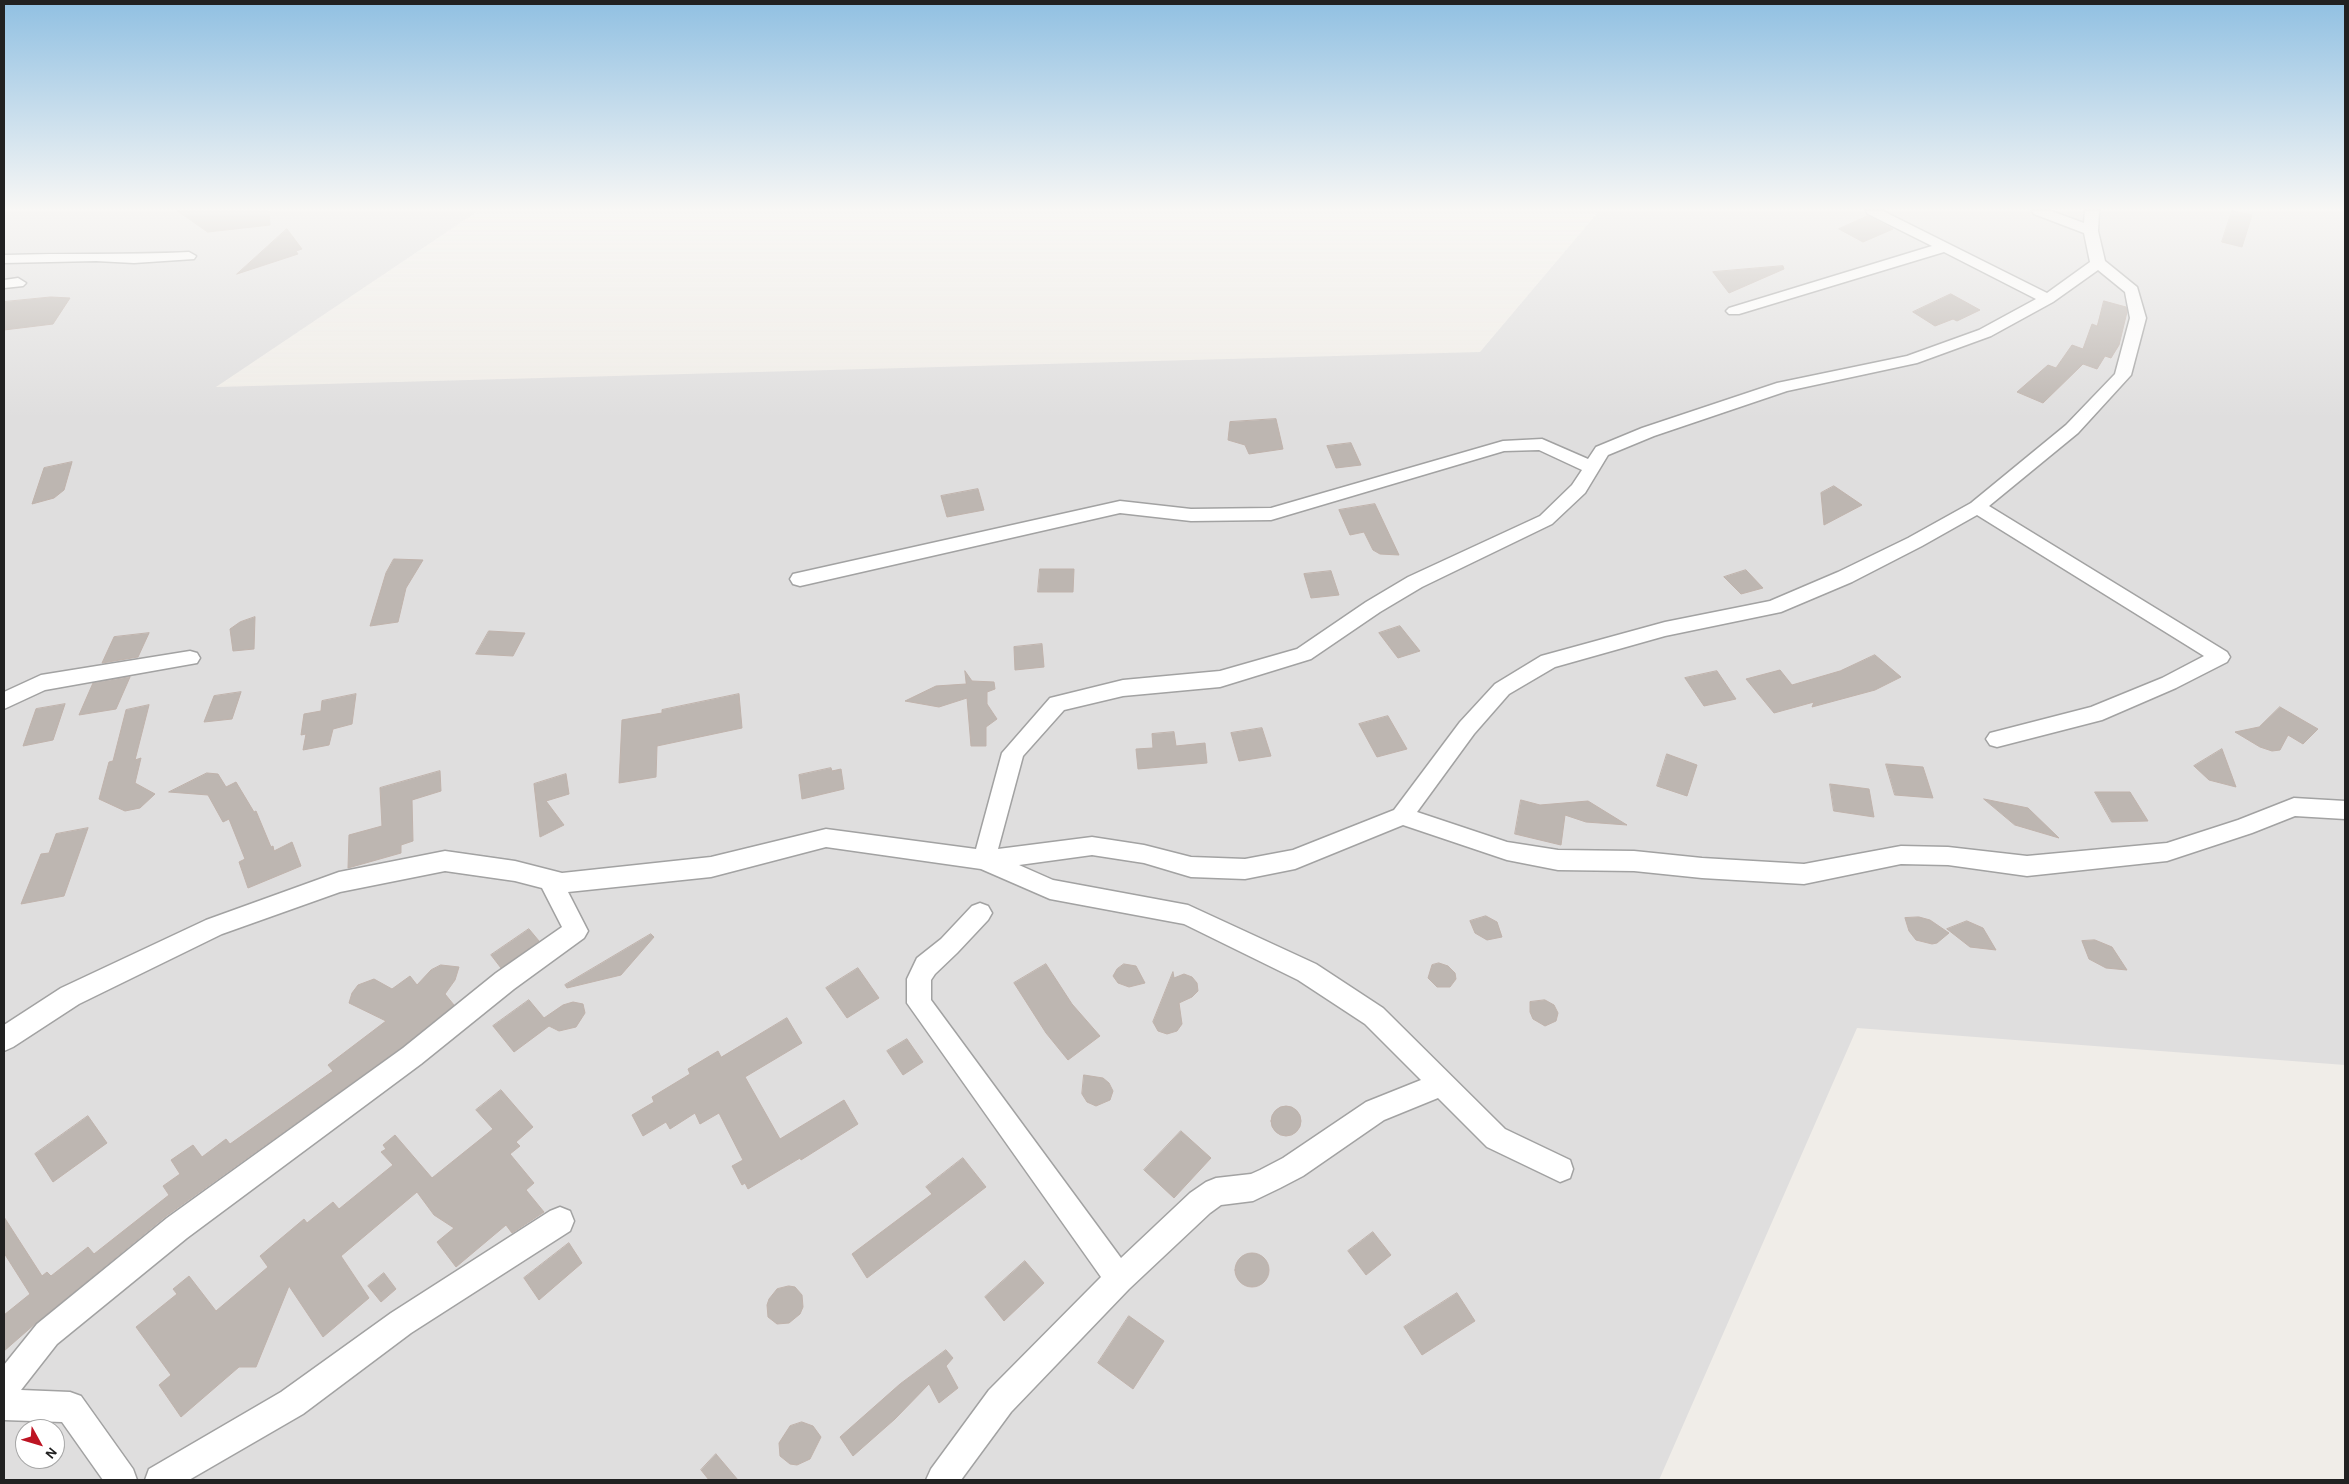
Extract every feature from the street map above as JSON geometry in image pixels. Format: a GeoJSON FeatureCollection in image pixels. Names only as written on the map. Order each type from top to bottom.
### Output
{"type":"FeatureCollection","features":[{"type":"Feature","properties":{"kind":"street"},"geometry":{"type":"LineString","coordinates":[[1734,311],[1837,280]]}},
{"type":"Feature","properties":{"kind":"street"},"geometry":{"type":"LineString","coordinates":[[2011,280],[2048,299]]}},
{"type":"Feature","properties":{"kind":"street"},"geometry":{"type":"LineString","coordinates":[[984,860],[1014,753],[1057,704],[1123,688],[1220,679],[1304,654],[1373,607],[1415,582],[1546,520],[1578,489],[1602,451],[1648,432],[1784,388],[1910,360],[1986,333],[2048,299],[2074,280]]}},
{"type":"Feature","properties":{"kind":"street"},"geometry":{"type":"LineString","coordinates":[[4,1039],[70,996],[214,927],[339,882],[445,861],[515,871],[562,883],[711,867],[826,838],[984,860],[1092,846],[1144,854],[1191,867],[1245,869],[1295,858],[1402,816],[1467,728],[1502,689],[1548,661],[1665,629],[1774,606],[1854,573],[1915,542],[1977,506],[2072,429],[2123,375],[2138,318],[2132,290],[2120,280]]}},
{"type":"Feature","properties":{"kind":"street"},"geometry":{"type":"LineString","coordinates":[[800,579],[1120,507],[1191,515],[1271,514],[1503,446],[1542,444],[1592,468]]}},
{"type":"Feature","properties":{"kind":"street"},"geometry":{"type":"LineString","coordinates":[[1977,506],[2220,657],[2169,683],[2095,714],[1997,739]]}},
{"type":"Feature","properties":{"kind":"street"},"geometry":{"type":"LineString","coordinates":[[4,701],[41,683],[190,658]]}},
{"type":"Feature","properties":{"kind":"street"},"geometry":{"type":"LineString","coordinates":[[1402,816],[1507,851],[1558,860],[1634,862],[1804,874],[1901,855],[1948,856],[2027,866],[2168,852],[2244,827],[2294,807],[2345,810]]}},
{"type":"Feature","properties":{"kind":"street"},"geometry":{"type":"LineString","coordinates":[[984,860],[1050,889],[1188,915],[1307,972],[1374,1016],[1496,1138],[1560,1169]]}},
{"type":"Feature","properties":{"kind":"street"},"geometry":{"type":"LineString","coordinates":[[4,1388],[47,1334],[177,1228],[412,1056],[505,981],[576,931],[550,880]]}},
{"type":"Feature","properties":{"kind":"street"},"geometry":{"type":"LineString","coordinates":[[980,913],[926,966],[919,979],[919,1004],[1119,1279]]}},
{"type":"Feature","properties":{"kind":"street"},"geometry":{"type":"LineString","coordinates":[[942,1480],[1000,1401],[1119,1279],[1200,1203],[1216,1192],[1253,1187],[1270,1179],[1293,1167],[1375,1111],[1443,1084]]}},
{"type":"Feature","properties":{"kind":"street"},"geometry":{"type":"LineString","coordinates":[[160,1480],[292,1403],[401,1323],[560,1221]]}},
{"type":"Feature","properties":{"kind":"street"},"geometry":{"type":"LineString","coordinates":[[4,1405],[70,1407],[122,1480]]}},
{"type":"Feature","properties":{"kind":"shaded area"},"geometry":{"type":"Polygon","coordinates":[[[4,280],[375,280],[216,387],[1480,352],[1541,280],[2345,280],[2345,1065],[1857,1028],[1659,1480],[4,1480],[4,280]]]}},
{"type":"Feature","properties":{"kind":"building"},"geometry":{"type":"Polygon","coordinates":[[[1719,280],[1758,280],[1729,293],[1719,280]]]}},
{"type":"Feature","properties":{"kind":"building"},"geometry":{"type":"Polygon","coordinates":[[[1951,294],[1980,310],[1957,321],[1953,319],[1935,326],[1913,312],[1951,294]]]}},
{"type":"Feature","properties":{"kind":"building"},"geometry":{"type":"Polygon","coordinates":[[[51,297],[70,298],[53,324],[4,330],[4,302],[51,297]]]}},
{"type":"Feature","properties":{"kind":"building"},"geometry":{"type":"Polygon","coordinates":[[[2104,301],[2126,307],[2127,312],[2119,345],[2111,358],[2105,356],[2097,369],[2083,364],[2043,403],[2017,392],[2048,365],[2056,368],[2072,345],[2083,349],[2092,324],[2097,326],[2104,301]]]}},
{"type":"Feature","properties":{"kind":"building"},"geometry":{"type":"Polygon","coordinates":[[[1276,419],[1283,449],[1249,454],[1245,445],[1228,440],[1230,422],[1276,419]]]}},
{"type":"Feature","properties":{"kind":"building"},"geometry":{"type":"Polygon","coordinates":[[[1351,443],[1361,465],[1336,468],[1327,446],[1351,443]]]}},
{"type":"Feature","properties":{"kind":"building"},"geometry":{"type":"Polygon","coordinates":[[[72,462],[64,490],[54,498],[32,504],[44,468],[72,462]]]}},
{"type":"Feature","properties":{"kind":"building"},"geometry":{"type":"Polygon","coordinates":[[[1834,486],[1862,505],[1824,525],[1821,493],[1834,486]]]}},
{"type":"Feature","properties":{"kind":"building"},"geometry":{"type":"Polygon","coordinates":[[[978,489],[984,510],[947,517],[941,496],[978,489]]]}},
{"type":"Feature","properties":{"kind":"building"},"geometry":{"type":"Polygon","coordinates":[[[1375,504],[1399,555],[1380,554],[1373,550],[1364,532],[1350,535],[1339,510],[1375,504]]]}},
{"type":"Feature","properties":{"kind":"building"},"geometry":{"type":"Polygon","coordinates":[[[394,559],[423,560],[406,588],[398,622],[370,626],[386,573],[394,559]]]}},
{"type":"Feature","properties":{"kind":"building"},"geometry":{"type":"Polygon","coordinates":[[[1040,569],[1074,569],[1073,592],[1038,592],[1040,569]]]}},
{"type":"Feature","properties":{"kind":"building"},"geometry":{"type":"Polygon","coordinates":[[[1746,570],[1763,588],[1741,594],[1724,577],[1746,570]]]}},
{"type":"Feature","properties":{"kind":"building"},"geometry":{"type":"Polygon","coordinates":[[[1331,571],[1339,595],[1311,598],[1304,574],[1331,571]]]}},
{"type":"Feature","properties":{"kind":"building"},"geometry":{"type":"Polygon","coordinates":[[[255,617],[254,649],[233,651],[230,629],[240,622],[255,617]]]}},
{"type":"Feature","properties":{"kind":"building"},"geometry":{"type":"Polygon","coordinates":[[[1400,626],[1420,651],[1398,658],[1379,633],[1400,626]]]}},
{"type":"Feature","properties":{"kind":"building"},"geometry":{"type":"Polygon","coordinates":[[[489,631],[525,633],[513,656],[476,654],[489,631]]]}},
{"type":"Feature","properties":{"kind":"building"},"geometry":{"type":"Polygon","coordinates":[[[149,633],[138,657],[102,663],[114,637],[149,633]]]}},
{"type":"Feature","properties":{"kind":"building"},"geometry":{"type":"Polygon","coordinates":[[[1042,644],[1044,667],[1015,670],[1014,647],[1042,644]]]}},
{"type":"Feature","properties":{"kind":"building"},"geometry":{"type":"Polygon","coordinates":[[[1875,655],[1901,677],[1875,690],[1812,707],[1814,702],[1774,713],[1746,679],[1780,670],[1792,685],[1840,671],[1875,655]]]}},
{"type":"Feature","properties":{"kind":"building"},"geometry":{"type":"Polygon","coordinates":[[[965,671],[972,681],[994,682],[995,689],[987,692],[987,704],[997,719],[986,727],[986,746],[971,746],[967,698],[939,707],[905,701],[936,686],[966,684],[965,671]]]}},
{"type":"Feature","properties":{"kind":"building"},"geometry":{"type":"Polygon","coordinates":[[[1717,671],[1736,699],[1704,706],[1685,678],[1717,671]]]}},
{"type":"Feature","properties":{"kind":"building"},"geometry":{"type":"Polygon","coordinates":[[[130,677],[116,709],[79,715],[93,683],[130,677]]]}},
{"type":"Feature","properties":{"kind":"building"},"geometry":{"type":"Polygon","coordinates":[[[241,692],[232,719],[204,722],[214,696],[241,692]]]}},
{"type":"Feature","properties":{"kind":"building"},"geometry":{"type":"Polygon","coordinates":[[[356,694],[352,724],[333,729],[329,745],[303,750],[306,734],[301,735],[304,714],[321,711],[322,701],[356,694]]]}},
{"type":"Feature","properties":{"kind":"building"},"geometry":{"type":"Polygon","coordinates":[[[739,694],[742,728],[657,746],[656,777],[619,783],[622,720],[662,713],[662,710],[739,694]]]}},
{"type":"Feature","properties":{"kind":"building"},"geometry":{"type":"Polygon","coordinates":[[[65,704],[53,740],[23,746],[36,709],[65,704]]]}},
{"type":"Feature","properties":{"kind":"building"},"geometry":{"type":"Polygon","coordinates":[[[149,705],[135,760],[141,758],[135,783],[155,794],[140,808],[125,811],[99,799],[109,762],[113,761],[126,710],[149,705]]]}},
{"type":"Feature","properties":{"kind":"building"},"geometry":{"type":"Polygon","coordinates":[[[2280,707],[2318,729],[2303,744],[2288,735],[2280,750],[2272,751],[2260,747],[2235,732],[2259,727],[2280,707]]]}},
{"type":"Feature","properties":{"kind":"building"},"geometry":{"type":"Polygon","coordinates":[[[1388,716],[1407,749],[1377,757],[1359,724],[1388,716]]]}},
{"type":"Feature","properties":{"kind":"building"},"geometry":{"type":"Polygon","coordinates":[[[1262,728],[1271,756],[1239,761],[1231,733],[1262,728]]]}},
{"type":"Feature","properties":{"kind":"building"},"geometry":{"type":"Polygon","coordinates":[[[1174,732],[1176,746],[1205,743],[1207,763],[1138,769],[1136,749],[1153,748],[1152,734],[1174,732]]]}},
{"type":"Feature","properties":{"kind":"building"},"geometry":{"type":"Polygon","coordinates":[[[2222,749],[2236,787],[2209,780],[2194,766],[2222,749]]]}},
{"type":"Feature","properties":{"kind":"building"},"geometry":{"type":"Polygon","coordinates":[[[1667,754],[1697,765],[1687,796],[1657,786],[1667,754]]]}},
{"type":"Feature","properties":{"kind":"building"},"geometry":{"type":"Polygon","coordinates":[[[1886,764],[1923,767],[1933,798],[1895,795],[1886,764]]]}},
{"type":"Feature","properties":{"kind":"building"},"geometry":{"type":"Polygon","coordinates":[[[831,768],[832,771],[841,769],[844,789],[802,799],[799,775],[831,768]]]}},
{"type":"Feature","properties":{"kind":"building"},"geometry":{"type":"Polygon","coordinates":[[[440,771],[441,791],[412,800],[413,841],[401,845],[401,853],[348,868],[349,835],[382,826],[380,788],[440,771]]]}},
{"type":"Feature","properties":{"kind":"building"},"geometry":{"type":"Polygon","coordinates":[[[207,773],[218,774],[226,787],[236,782],[254,812],[256,811],[274,851],[292,842],[301,866],[248,888],[239,862],[245,859],[229,819],[223,822],[208,795],[169,792],[207,773]]]}},
{"type":"Feature","properties":{"kind":"building"},"geometry":{"type":"Polygon","coordinates":[[[566,774],[569,794],[546,801],[564,825],[540,837],[534,784],[566,774]]]}},
{"type":"Feature","properties":{"kind":"building"},"geometry":{"type":"Polygon","coordinates":[[[1830,784],[1869,789],[1874,817],[1834,811],[1830,784]]]}},
{"type":"Feature","properties":{"kind":"building"},"geometry":{"type":"Polygon","coordinates":[[[2095,792],[2130,792],[2148,821],[2112,822],[2095,792]]]}},
{"type":"Feature","properties":{"kind":"building"},"geometry":{"type":"Polygon","coordinates":[[[1984,799],[2028,808],[2059,838],[2015,825],[1984,799]]]}},
{"type":"Feature","properties":{"kind":"building"},"geometry":{"type":"Polygon","coordinates":[[[1521,800],[1540,805],[1588,801],[1627,825],[1586,822],[1565,815],[1561,845],[1515,834],[1521,800]]]}},
{"type":"Feature","properties":{"kind":"building"},"geometry":{"type":"Polygon","coordinates":[[[88,828],[64,896],[21,904],[41,854],[49,853],[56,834],[88,828]]]}},
{"type":"Feature","properties":{"kind":"building"},"geometry":{"type":"Polygon","coordinates":[[[1486,916],[1497,922],[1502,937],[1487,940],[1475,933],[1470,921],[1486,916]]]}},
{"type":"Feature","properties":{"kind":"building"},"geometry":{"type":"Polygon","coordinates":[[[1919,917],[1930,920],[1949,933],[1937,943],[1932,944],[1916,940],[1909,931],[1905,918],[1919,917]]]}},
{"type":"Feature","properties":{"kind":"building"},"geometry":{"type":"Polygon","coordinates":[[[1967,921],[1983,928],[1996,950],[1970,947],[1947,929],[1967,921]]]}},
{"type":"Feature","properties":{"kind":"building"},"geometry":{"type":"Polygon","coordinates":[[[529,929],[539,941],[501,968],[491,955],[529,929]]]}},
{"type":"Feature","properties":{"kind":"building"},"geometry":{"type":"Polygon","coordinates":[[[651,934],[654,937],[621,975],[567,988],[565,985],[651,934]]]}},
{"type":"Feature","properties":{"kind":"building"},"geometry":{"type":"Polygon","coordinates":[[[2095,940],[2112,947],[2127,970],[2106,968],[2089,959],[2082,941],[2095,940]]]}},
{"type":"Feature","properties":{"kind":"building"},"geometry":{"type":"Polygon","coordinates":[[[1439,963],[1448,966],[1455,973],[1456,979],[1450,987],[1437,987],[1428,978],[1432,965],[1439,963]]]}},
{"type":"Feature","properties":{"kind":"building"},"geometry":{"type":"Polygon","coordinates":[[[1046,964],[1072,1004],[1100,1036],[1068,1060],[1046,1033],[1014,983],[1046,964]]]}},
{"type":"Feature","properties":{"kind":"building"},"geometry":{"type":"Polygon","coordinates":[[[1124,964],[1136,966],[1145,983],[1129,987],[1118,983],[1113,976],[1117,969],[1124,964]]]}},
{"type":"Feature","properties":{"kind":"building"},"geometry":{"type":"Polygon","coordinates":[[[441,965],[459,967],[455,980],[445,994],[454,1005],[402,1047],[166,1216],[4,1351],[4,1315],[30,1294],[4,1253],[4,1217],[42,1276],[47,1272],[51,1276],[88,1247],[94,1254],[169,1195],[163,1186],[180,1174],[171,1160],[193,1145],[202,1157],[226,1139],[230,1144],[333,1071],[328,1065],[386,1021],[349,1003],[352,993],[358,985],[374,979],[392,989],[410,976],[417,985],[431,970],[441,965]]]}},
{"type":"Feature","properties":{"kind":"building"},"geometry":{"type":"Polygon","coordinates":[[[858,968],[879,998],[847,1018],[826,988],[858,968]]]}},
{"type":"Feature","properties":{"kind":"building"},"geometry":{"type":"Polygon","coordinates":[[[1173,972],[1174,978],[1184,974],[1192,977],[1197,983],[1198,991],[1192,997],[1179,1003],[1182,1024],[1177,1031],[1167,1034],[1158,1031],[1153,1022],[1173,972]]]}},
{"type":"Feature","properties":{"kind":"building"},"geometry":{"type":"Polygon","coordinates":[[[529,1000],[544,1018],[563,1005],[573,1002],[583,1004],[585,1013],[576,1027],[559,1031],[549,1026],[514,1052],[493,1026],[529,1000]]]}},
{"type":"Feature","properties":{"kind":"building"},"geometry":{"type":"Polygon","coordinates":[[[1545,1000],[1554,1005],[1558,1013],[1556,1021],[1545,1026],[1533,1019],[1530,1012],[1530,1002],[1545,1000]]]}},
{"type":"Feature","properties":{"kind":"building"},"geometry":{"type":"Polygon","coordinates":[[[787,1018],[802,1043],[745,1077],[780,1139],[844,1100],[858,1124],[801,1160],[800,1158],[748,1189],[745,1183],[742,1185],[732,1166],[743,1160],[719,1113],[700,1124],[695,1113],[670,1129],[666,1122],[643,1136],[632,1115],[654,1102],[652,1097],[690,1074],[688,1069],[718,1051],[721,1057],[787,1018]]]}},
{"type":"Feature","properties":{"kind":"building"},"geometry":{"type":"Polygon","coordinates":[[[907,1039],[923,1062],[903,1075],[887,1051],[907,1039]]]}},
{"type":"Feature","properties":{"kind":"building"},"geometry":{"type":"Polygon","coordinates":[[[1084,1075],[1103,1078],[1109,1083],[1113,1091],[1110,1100],[1096,1106],[1087,1102],[1082,1094],[1084,1075]]]}},
{"type":"Feature","properties":{"kind":"building"},"geometry":{"type":"Polygon","coordinates":[[[501,1090],[533,1127],[516,1142],[520,1146],[510,1154],[534,1183],[526,1190],[544,1212],[512,1233],[506,1225],[456,1267],[437,1242],[454,1228],[434,1215],[417,1192],[341,1256],[369,1298],[323,1337],[289,1286],[256,1367],[239,1367],[181,1417],[159,1385],[171,1375],[136,1327],[177,1294],[173,1289],[189,1276],[216,1311],[268,1267],[260,1256],[304,1219],[307,1223],[333,1202],[339,1209],[393,1165],[381,1152],[386,1149],[383,1145],[395,1135],[432,1178],[493,1129],[476,1110],[501,1090]]]}},
{"type":"Feature","properties":{"kind":"building"},"geometry":{"type":"Polygon","coordinates":[[[1286,1106],[1292,1107],[1300,1115],[1300,1127],[1292,1135],[1286,1136],[1280,1135],[1272,1127],[1271,1121],[1272,1115],[1280,1107],[1286,1106]]]}},
{"type":"Feature","properties":{"kind":"building"},"geometry":{"type":"Polygon","coordinates":[[[88,1116],[107,1143],[53,1182],[35,1154],[88,1116]]]}},
{"type":"Feature","properties":{"kind":"building"},"geometry":{"type":"Polygon","coordinates":[[[1181,1131],[1211,1158],[1174,1198],[1144,1170],[1181,1131]]]}},
{"type":"Feature","properties":{"kind":"building"},"geometry":{"type":"Polygon","coordinates":[[[963,1158],[986,1187],[867,1278],[852,1254],[932,1194],[926,1187],[963,1158]]]}},
{"type":"Feature","properties":{"kind":"building"},"geometry":{"type":"Polygon","coordinates":[[[1373,1232],[1391,1255],[1366,1275],[1348,1251],[1373,1232]]]}},
{"type":"Feature","properties":{"kind":"building"},"geometry":{"type":"Polygon","coordinates":[[[569,1243],[582,1263],[539,1300],[524,1278],[569,1243]]]}},
{"type":"Feature","properties":{"kind":"building"},"geometry":{"type":"Polygon","coordinates":[[[1252,1253],[1264,1258],[1269,1270],[1264,1282],[1252,1287],[1240,1282],[1235,1270],[1240,1258],[1252,1253]]]}},
{"type":"Feature","properties":{"kind":"building"},"geometry":{"type":"Polygon","coordinates":[[[1025,1261],[1044,1283],[1004,1321],[985,1297],[1025,1261]]]}},
{"type":"Feature","properties":{"kind":"building"},"geometry":{"type":"Polygon","coordinates":[[[384,1273],[396,1289],[381,1302],[368,1286],[384,1273]]]}},
{"type":"Feature","properties":{"kind":"building"},"geometry":{"type":"Polygon","coordinates":[[[789,1286],[795,1287],[802,1295],[803,1307],[800,1314],[789,1323],[777,1324],[768,1317],[767,1305],[777,1289],[789,1286]]]}},
{"type":"Feature","properties":{"kind":"building"},"geometry":{"type":"Polygon","coordinates":[[[1457,1293],[1475,1321],[1422,1355],[1404,1327],[1457,1293]]]}},
{"type":"Feature","properties":{"kind":"building"},"geometry":{"type":"Polygon","coordinates":[[[1129,1316],[1164,1341],[1133,1389],[1098,1363],[1129,1316]]]}},
{"type":"Feature","properties":{"kind":"building"},"geometry":{"type":"Polygon","coordinates":[[[946,1350],[953,1358],[946,1366],[958,1388],[939,1403],[929,1384],[895,1419],[853,1456],[840,1437],[900,1384],[946,1350]]]}},
{"type":"Feature","properties":{"kind":"building"},"geometry":{"type":"Polygon","coordinates":[[[802,1422],[813,1426],[821,1437],[810,1459],[797,1465],[790,1464],[780,1456],[779,1443],[790,1426],[802,1422]]]}},
{"type":"Feature","properties":{"kind":"building"},"geometry":{"type":"Polygon","coordinates":[[[716,1454],[738,1480],[709,1480],[701,1470],[716,1454]]]}}]}
